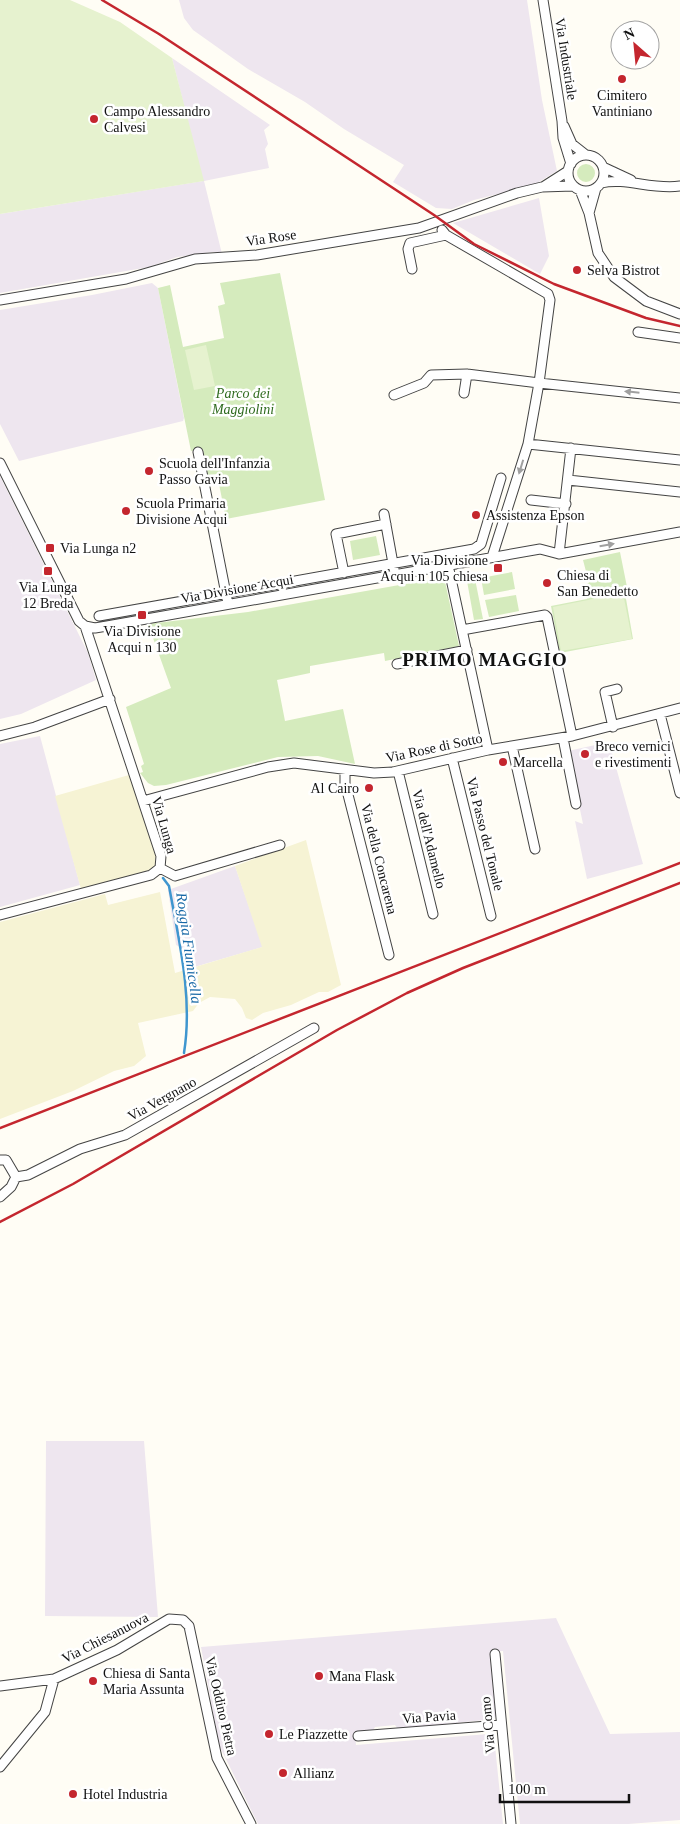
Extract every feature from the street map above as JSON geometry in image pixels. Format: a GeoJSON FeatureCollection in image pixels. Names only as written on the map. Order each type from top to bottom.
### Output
{"type":"FeatureCollection","features":[{"type":"Feature","properties":{"kind":"street","name":"Via Industriale"},"geometry":{"type":"LineString","coordinates":[[543,0],[562,122],[562,138],[569,167]]}},
{"type":"Feature","properties":{"kind":"street","name":"Via Industriale"},"geometry":{"type":"LineString","coordinates":[[562,122],[572,144],[586,155]]}},
{"type":"Feature","properties":{"kind":"street"},"geometry":{"type":"LineString","coordinates":[[647,187],[603,166],[596,158],[586,155],[575,159],[569,167],[569,179],[577,188],[589,213],[598,253],[614,278],[664,310],[680,314]]}},
{"type":"Feature","properties":{"kind":"street"},"geometry":{"type":"LineString","coordinates":[[589,213],[603,178],[603,166]]}},
{"type":"Feature","properties":{"kind":"street","name":"Via Rose"},"geometry":{"type":"LineString","coordinates":[[0,300],[126,279],[195,259],[257,255],[420,228],[542,187],[569,167]]}},
{"type":"Feature","properties":{"kind":"street"},"geometry":{"type":"LineString","coordinates":[[577,188],[591,190],[619,181],[647,187],[680,186]]}},
{"type":"Feature","properties":{"kind":"street","name":"Via Rose"},"geometry":{"type":"LineString","coordinates":[[542,187],[577,188]]}},
{"type":"Feature","properties":{"kind":"street"},"geometry":{"type":"LineString","coordinates":[[412,270],[408,249],[410,243],[444,232],[546,292],[550,300],[539,383],[528,444],[492,557]]}},
{"type":"Feature","properties":{"kind":"street"},"geometry":{"type":"LineString","coordinates":[[638,332],[680,338]]}},
{"type":"Feature","properties":{"kind":"street"},"geometry":{"type":"LineString","coordinates":[[464,394],[467,374]]}},
{"type":"Feature","properties":{"kind":"street"},"geometry":{"type":"LineString","coordinates":[[394,395],[424,383],[431,375],[467,374],[680,398]]}},
{"type":"Feature","properties":{"kind":"street"},"geometry":{"type":"LineString","coordinates":[[528,444],[680,460]]}},
{"type":"Feature","properties":{"kind":"street"},"geometry":{"type":"LineString","coordinates":[[559,554],[571,448]]}},
{"type":"Feature","properties":{"kind":"street"},"geometry":{"type":"LineString","coordinates":[[198,452],[228,604]]}},
{"type":"Feature","properties":{"kind":"street","name":"Via Lunga"},"geometry":{"type":"LineString","coordinates":[[0,463],[58,581],[79,621],[85,626],[161,856],[160,868],[175,876],[280,845]]}},
{"type":"Feature","properties":{"kind":"street","name":"Via Divisione Acqui"},"geometry":{"type":"LineString","coordinates":[[99,616],[450,554],[478,547],[500,478]]}},
{"type":"Feature","properties":{"kind":"street"},"geometry":{"type":"LineString","coordinates":[[568,480],[680,492]]}},
{"type":"Feature","properties":{"kind":"street"},"geometry":{"type":"LineString","coordinates":[[531,500],[566,504]]}},
{"type":"Feature","properties":{"kind":"street"},"geometry":{"type":"LineString","coordinates":[[493,502],[508,506]]}},
{"type":"Feature","properties":{"kind":"street"},"geometry":{"type":"LineString","coordinates":[[344,572],[336,534],[385,519],[395,574]]}},
{"type":"Feature","properties":{"kind":"street","name":"Via Divisione Acqui"},"geometry":{"type":"LineString","coordinates":[[85,626],[95,628],[492,557],[540,550],[559,554],[680,532]]}},
{"type":"Feature","properties":{"kind":"street"},"geometry":{"type":"LineString","coordinates":[[450,554],[450,565],[462,630],[488,750]]}},
{"type":"Feature","properties":{"kind":"street"},"geometry":{"type":"LineString","coordinates":[[462,630],[545,615],[547,617],[576,804]]}},
{"type":"Feature","properties":{"kind":"street"},"geometry":{"type":"LineString","coordinates":[[398,664],[466,650]]}},
{"type":"Feature","properties":{"kind":"street"},"geometry":{"type":"LineString","coordinates":[[613,727],[605,692],[617,689]]}},
{"type":"Feature","properties":{"kind":"street"},"geometry":{"type":"LineString","coordinates":[[0,736],[35,727],[110,699]]}},
{"type":"Feature","properties":{"kind":"street","name":"Via Rose di Sotto"},"geometry":{"type":"LineString","coordinates":[[143,801],[287,764],[308,763],[374,773],[398,771],[488,750],[567,737],[613,727],[680,708]]}},
{"type":"Feature","properties":{"kind":"street"},"geometry":{"type":"LineString","coordinates":[[660,714],[680,793]]}},
{"type":"Feature","properties":{"kind":"street"},"geometry":{"type":"LineString","coordinates":[[512,746],[536,849]]}},
{"type":"Feature","properties":{"kind":"street","name":"Via Passo del Tonale"},"geometry":{"type":"LineString","coordinates":[[452,758],[491,916]]}},
{"type":"Feature","properties":{"kind":"street","name":"Via della Concarena"},"geometry":{"type":"LineString","coordinates":[[345,770],[345,783],[389,955]]}},
{"type":"Feature","properties":{"kind":"street","name":"Via dell'Adamello"},"geometry":{"type":"LineString","coordinates":[[398,771],[433,914]]}},
{"type":"Feature","properties":{"kind":"street"},"geometry":{"type":"LineString","coordinates":[[0,915],[152,875],[160,868]]}},
{"type":"Feature","properties":{"kind":"street","name":"Via Vergnano"},"geometry":{"type":"LineString","coordinates":[[16,1177],[28,1175],[80,1149],[125,1135],[314,1028]]}},
{"type":"Feature","properties":{"kind":"street"},"geometry":{"type":"LineString","coordinates":[[0,1160],[6,1160],[10,1164],[16,1177],[11,1187],[0,1197]]}},
{"type":"Feature","properties":{"kind":"street","name":"Via Chiesanuova"},"geometry":{"type":"LineString","coordinates":[[0,1767],[44,1712],[54,1679],[117,1650],[169,1619],[183,1620]]}},
{"type":"Feature","properties":{"kind":"street","name":"Via Oddino Pietra"},"geometry":{"type":"LineString","coordinates":[[183,1620],[189,1626],[217,1758],[240,1806],[251,1824]]}},
{"type":"Feature","properties":{"kind":"street","name":"Via Como"},"geometry":{"type":"LineString","coordinates":[[495,1654],[511,1824]]}},
{"type":"Feature","properties":{"kind":"street"},"geometry":{"type":"LineString","coordinates":[[0,1686],[54,1679]]}},
{"type":"Feature","properties":{"kind":"street","name":"Via Pavia"},"geometry":{"type":"LineString","coordinates":[[358,1736],[501,1725]]}},
{"type":"Feature","properties":{"kind":"street"},"geometry":{"type":"LineString","coordinates":[[240,1806],[244,1824]]}},
{"type":"Feature","properties":{"kind":"shaded area"},"geometry":{"type":"Polygon","coordinates":[[[179,0],[527,0],[542,100],[557,171],[534,185],[474,200],[452,209],[436,208],[393,182],[404,165],[344,129],[305,102],[248,69],[193,30],[184,18],[179,0]]]}},
{"type":"Feature","properties":{"kind":"shaded area"},"geometry":{"type":"Polygon","coordinates":[[[172,58],[270,125],[264,130],[268,144],[265,149],[269,168],[204,181],[222,254],[213,252],[177,257],[149,267],[0,293],[0,214],[203,181],[172,58]]]}},
{"type":"Feature","properties":{"kind":"shaded area"},"geometry":{"type":"Polygon","coordinates":[[[539,198],[549,256],[540,274],[453,223],[539,198]]]}},
{"type":"Feature","properties":{"kind":"shaded area"},"geometry":{"type":"Polygon","coordinates":[[[152,283],[158,288],[184,418],[183,421],[19,461],[0,424],[0,310],[152,283]]]}},
{"type":"Feature","properties":{"kind":"shaded area"},"geometry":{"type":"Polygon","coordinates":[[[0,476],[88,653],[96,680],[21,714],[0,719],[0,476]]]}},
{"type":"Feature","properties":{"kind":"shaded area"},"geometry":{"type":"Polygon","coordinates":[[[40,736],[80,885],[0,907],[0,744],[40,736]]]}},
{"type":"Feature","properties":{"kind":"shaded area"},"geometry":{"type":"Polygon","coordinates":[[[609,742],[643,864],[587,879],[575,821],[583,824],[568,751],[609,742]]]}},
{"type":"Feature","properties":{"kind":"shaded area"},"geometry":{"type":"Polygon","coordinates":[[[129,775],[156,856],[155,866],[151,870],[81,889],[55,796],[129,775]]]}},
{"type":"Feature","properties":{"kind":"shaded area"},"geometry":{"type":"Polygon","coordinates":[[[306,840],[341,985],[328,992],[319,992],[291,1005],[263,1013],[252,1020],[246,1018],[242,1008],[235,999],[210,997],[199,1003],[193,1011],[138,1023],[146,1056],[134,1066],[114,1071],[73,1091],[0,1119],[0,922],[105,894],[108,905],[160,892],[175,973],[262,947],[235,866],[306,840]]]}},
{"type":"Feature","properties":{"kind":"shaded area"},"geometry":{"type":"Polygon","coordinates":[[[235,866],[263,947],[184,970],[180,947],[176,945],[168,890],[235,866]]]}},
{"type":"Feature","properties":{"kind":"shaded area"},"geometry":{"type":"Polygon","coordinates":[[[46,1441],[144,1441],[158,1617],[45,1616],[46,1441]]]}},
{"type":"Feature","properties":{"kind":"shaded area"},"geometry":{"type":"Polygon","coordinates":[[[556,1618],[610,1734],[680,1732],[680,1820],[628,1824],[520,1824],[503,1651],[490,1652],[496,1716],[494,1719],[398,1729],[395,1725],[375,1727],[372,1732],[355,1733],[356,1745],[488,1734],[494,1736],[503,1824],[258,1824],[219,1745],[201,1647],[556,1618]]]}},
{"type":"Feature","properties":{"kind":"green space","name":"Campo Alessandro Calvesi"},"geometry":{"type":"Polygon","coordinates":[[[0,0],[70,0],[120,22],[172,58],[204,181],[0,214],[0,0]]]}},
{"type":"Feature","properties":{"kind":"green space"},"geometry":{"type":"Polygon","coordinates":[[[582,164],[590,164],[595,169],[593,180],[582,182],[577,177],[577,169],[582,164]]]}},
{"type":"Feature","properties":{"kind":"green space","name":"Parco dei Maggiolini"},"geometry":{"type":"Polygon","coordinates":[[[280,273],[325,500],[226,519],[217,474],[208,476],[203,449],[191,451],[158,288],[170,285],[183,347],[224,338],[218,306],[225,304],[220,283],[280,273]]]}},
{"type":"Feature","properties":{"kind":"green space"},"geometry":{"type":"Polygon","coordinates":[[[206,345],[215,386],[194,390],[185,350],[206,345]]]}},
{"type":"Feature","properties":{"kind":"green space"},"geometry":{"type":"Polygon","coordinates":[[[376,536],[380,555],[353,560],[350,541],[376,536]]]}},
{"type":"Feature","properties":{"kind":"green space"},"geometry":{"type":"Polygon","coordinates":[[[620,552],[628,592],[625,593],[633,639],[560,653],[551,606],[587,599],[584,585],[589,583],[583,560],[620,552]]]}},
{"type":"Feature","properties":{"kind":"green space"},"geometry":{"type":"Polygon","coordinates":[[[512,572],[515,589],[484,595],[481,578],[512,572]]]}},
{"type":"Feature","properties":{"kind":"green space"},"geometry":{"type":"Polygon","coordinates":[[[444,577],[459,646],[385,661],[384,653],[310,666],[310,673],[277,680],[285,721],[343,709],[355,764],[318,756],[278,757],[166,785],[154,786],[148,783],[140,773],[143,772],[141,766],[144,764],[126,707],[171,688],[148,624],[248,612],[444,577]]]}},
{"type":"Feature","properties":{"kind":"green space"},"geometry":{"type":"Polygon","coordinates":[[[475,579],[483,619],[474,620],[467,581],[475,579]]]}},
{"type":"Feature","properties":{"kind":"green space"},"geometry":{"type":"Polygon","coordinates":[[[623,593],[632,639],[561,651],[553,607],[623,593]]]}},
{"type":"Feature","properties":{"kind":"green space"},"geometry":{"type":"Polygon","coordinates":[[[516,595],[519,611],[489,617],[485,600],[516,595]]]}},
{"type":"Feature","properties":{"kind":"waterway","name":"Roggia Fiumicella"},"geometry":{"type":"LineString","coordinates":[[163,878],[169,886],[184,969],[187,1011],[184,1053]]}},
{"type":"Feature","properties":{"kind":"railway"},"geometry":{"type":"LineString","coordinates":[[102,0],[159,34],[434,215],[474,244],[554,284],[646,318],[680,326]]}},
{"type":"Feature","properties":{"kind":"railway"},"geometry":{"type":"LineString","coordinates":[[0,1128],[680,863]]}},
{"type":"Feature","properties":{"kind":"railway"},"geometry":{"type":"LineString","coordinates":[[0,1222],[73,1184],[337,1030],[407,993],[463,968],[680,883]]}},
{"type":"Feature","properties":{"kind":"place","name":"Cimitero Vantiniano"},"geometry":{"type":"Point","coordinates":[622,79]}},
{"type":"Feature","properties":{"kind":"place","name":"Campo Alessandro Calvesi"},"geometry":{"type":"Point","coordinates":[94,119]}},
{"type":"Feature","properties":{"kind":"place","name":"Selva Bistrot"},"geometry":{"type":"Point","coordinates":[577,270]}},
{"type":"Feature","properties":{"kind":"place","name":"Scuola dell'Infanzia Passo Gavia"},"geometry":{"type":"Point","coordinates":[149,471]}},
{"type":"Feature","properties":{"kind":"place","name":"Scuola Primaria Divisione Acqui"},"geometry":{"type":"Point","coordinates":[126,511]}},
{"type":"Feature","properties":{"kind":"place","name":"Assistenza Epson"},"geometry":{"type":"Point","coordinates":[476,515]}},
{"type":"Feature","properties":{"kind":"place","name":"Via Lunga n2"},"geometry":{"type":"Point","coordinates":[50,548]}},
{"type":"Feature","properties":{"kind":"place","name":"Via Divisione Acqui n 105 chiesa"},"geometry":{"type":"Point","coordinates":[498,568]}},
{"type":"Feature","properties":{"kind":"place","name":"Via Lunga 12 Breda"},"geometry":{"type":"Point","coordinates":[48,571]}},
{"type":"Feature","properties":{"kind":"place","name":"Chiesa di San Benedetto"},"geometry":{"type":"Point","coordinates":[547,583]}},
{"type":"Feature","properties":{"kind":"place","name":"Via Divisione Acqui n 130"},"geometry":{"type":"Point","coordinates":[142,615]}},
{"type":"Feature","properties":{"kind":"place","name":"Breco vernici e rivestimenti"},"geometry":{"type":"Point","coordinates":[585,754]}},
{"type":"Feature","properties":{"kind":"place","name":"Marcella"},"geometry":{"type":"Point","coordinates":[503,762]}},
{"type":"Feature","properties":{"kind":"place","name":"Al Cairo"},"geometry":{"type":"Point","coordinates":[369,788]}},
{"type":"Feature","properties":{"kind":"place","name":"Mana Flask"},"geometry":{"type":"Point","coordinates":[319,1676]}},
{"type":"Feature","properties":{"kind":"place","name":"Chiesa di Santa Maria Assunta"},"geometry":{"type":"Point","coordinates":[93,1681]}},
{"type":"Feature","properties":{"kind":"place","name":"Le Piazzette"},"geometry":{"type":"Point","coordinates":[269,1734]}},
{"type":"Feature","properties":{"kind":"place","name":"Allianz"},"geometry":{"type":"Point","coordinates":[283,1773]}},
{"type":"Feature","properties":{"kind":"place","name":"Hotel Industria"},"geometry":{"type":"Point","coordinates":[73,1794]}},
{"type":"Feature","properties":{"kind":"district","name":"PRIMO MAGGIO"},"geometry":{"type":"Point","coordinates":[485,659]}}]}
